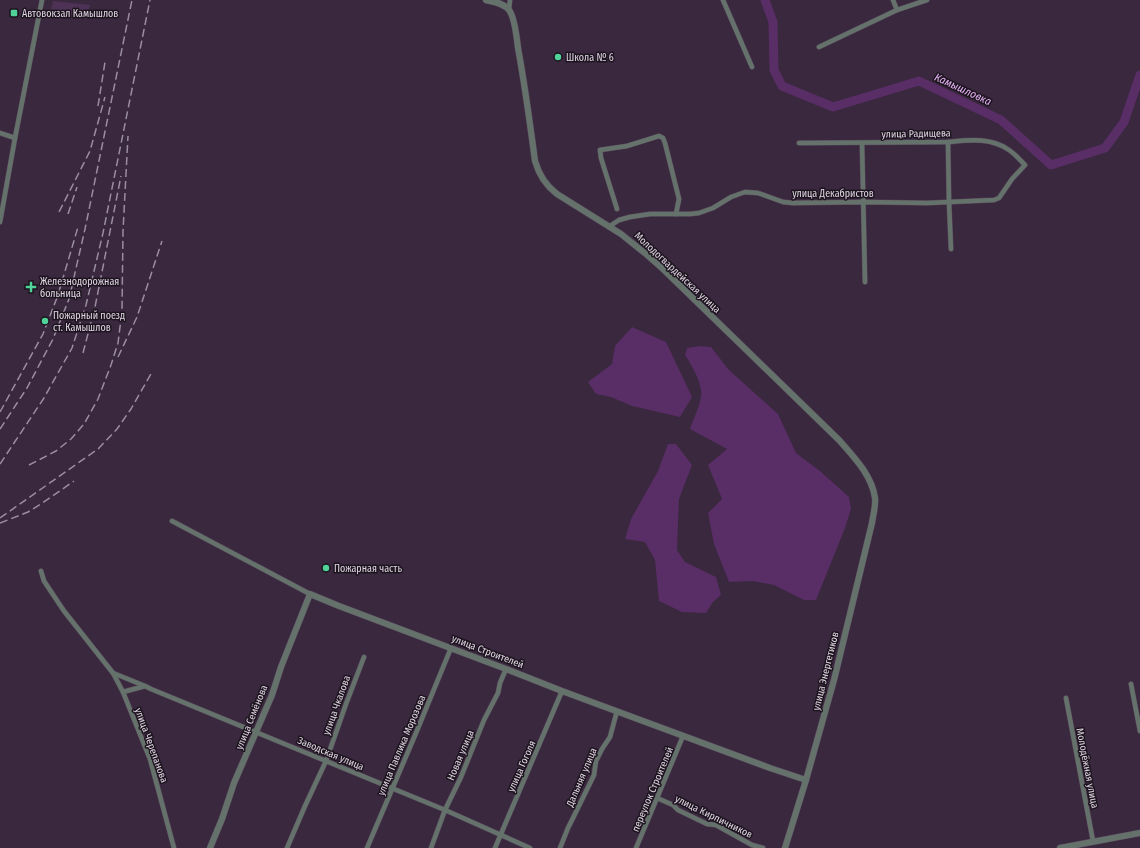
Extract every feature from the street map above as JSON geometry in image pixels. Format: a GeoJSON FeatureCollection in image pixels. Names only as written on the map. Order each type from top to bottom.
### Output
{"type":"FeatureCollection","features":[{"type":"Feature","properties":{"kind":"street"},"geometry":{"type":"LineString","coordinates":[[0,222],[42,0]]}},
{"type":"Feature","properties":{"kind":"street"},"geometry":{"type":"LineString","coordinates":[[486,0],[500,4],[509,9]]}},
{"type":"Feature","properties":{"kind":"street","name":"Молодогвардейская улица"},"geometry":{"type":"LineString","coordinates":[[510,0],[509,9],[515,31],[535,160],[540,174],[550,190],[622,234],[652,259],[832,433],[850,453],[865,474],[875,497]]}},
{"type":"Feature","properties":{"kind":"street"},"geometry":{"type":"LineString","coordinates":[[723,0],[752,66]]}},
{"type":"Feature","properties":{"kind":"street"},"geometry":{"type":"LineString","coordinates":[[893,0],[897,10]]}},
{"type":"Feature","properties":{"kind":"street"},"geometry":{"type":"LineString","coordinates":[[819,47],[897,10],[927,0]]}},
{"type":"Feature","properties":{"kind":"street"},"geometry":{"type":"LineString","coordinates":[[0,133],[15,138]]}},
{"type":"Feature","properties":{"kind":"street"},"geometry":{"type":"LineString","coordinates":[[617,210],[601,158],[600,150],[627,146],[659,136],[663,138],[665,143],[679,199],[679,206],[676,214]]}},
{"type":"Feature","properties":{"kind":"street","name":"улица Радищева"},"geometry":{"type":"LineString","coordinates":[[799,143],[948,142],[985,140],[995,142],[1009,150],[1025,165]]}},
{"type":"Feature","properties":{"kind":"street"},"geometry":{"type":"LineString","coordinates":[[948,142],[951,249]]}},
{"type":"Feature","properties":{"kind":"street"},"geometry":{"type":"LineString","coordinates":[[862,143],[865,282]]}},
{"type":"Feature","properties":{"kind":"street","name":"улица Декабристов"},"geometry":{"type":"LineString","coordinates":[[610,226],[619,220],[630,217],[650,214],[690,214],[706,211],[731,197],[745,192],[758,193],[783,202],[793,203],[927,203],[994,200],[999,198],[1012,179],[1025,165]]}},
{"type":"Feature","properties":{"kind":"street","name":"улица Энергетиков"},"geometry":{"type":"LineString","coordinates":[[785,848],[834,680],[872,523],[875,497]]}},
{"type":"Feature","properties":{"kind":"street","name":"улица Строителей"},"geometry":{"type":"LineString","coordinates":[[172,521],[310,594],[339,606],[506,668],[562,691],[806,780]]}},
{"type":"Feature","properties":{"kind":"street"},"geometry":{"type":"LineString","coordinates":[[40,571],[44,581],[64,611],[113,673]]}},
{"type":"Feature","properties":{"kind":"street","name":"улица Семёнова"},"geometry":{"type":"LineString","coordinates":[[210,848],[222,819],[234,783],[272,695],[281,667],[310,594]]}},
{"type":"Feature","properties":{"kind":"street","name":"улица Павлика Морозова"},"geometry":{"type":"LineString","coordinates":[[367,848],[451,648]]}},
{"type":"Feature","properties":{"kind":"street","name":"улица Чкалова"},"geometry":{"type":"LineString","coordinates":[[287,848],[326,761],[364,657]]}},
{"type":"Feature","properties":{"kind":"street","name":"Новая улица"},"geometry":{"type":"LineString","coordinates":[[431,848],[445,810],[461,777],[484,720],[498,693],[506,668]]}},
{"type":"Feature","properties":{"kind":"street","name":"Заводская улица"},"geometry":{"type":"LineString","coordinates":[[113,673],[445,810],[530,848]]}},
{"type":"Feature","properties":{"kind":"street","name":"улица Черепанова"},"geometry":{"type":"LineString","coordinates":[[113,673],[123,692],[150,759],[174,848]]}},
{"type":"Feature","properties":{"kind":"street"},"geometry":{"type":"LineString","coordinates":[[1130,684],[1140,731]]}},
{"type":"Feature","properties":{"kind":"street"},"geometry":{"type":"LineString","coordinates":[[123,692],[145,686]]}},
{"type":"Feature","properties":{"kind":"street","name":"улица Гоголя"},"geometry":{"type":"LineString","coordinates":[[496,848],[562,691]]}},
{"type":"Feature","properties":{"kind":"street","name":"Молодёжная улица"},"geometry":{"type":"LineString","coordinates":[[1066,698],[1093,841]]}},
{"type":"Feature","properties":{"kind":"street","name":"Дальняя улица"},"geometry":{"type":"LineString","coordinates":[[560,848],[594,775],[596,761],[610,737],[617,711]]}},
{"type":"Feature","properties":{"kind":"street","name":"переулок Строителей"},"geometry":{"type":"LineString","coordinates":[[636,848],[683,736]]}},
{"type":"Feature","properties":{"kind":"street","name":"улица Кирпичников"},"geometry":{"type":"LineString","coordinates":[[657,798],[707,824],[716,825],[752,845],[763,848]]}},
{"type":"Feature","properties":{"kind":"street"},"geometry":{"type":"LineString","coordinates":[[1060,848],[1140,833]]}},
{"type":"Feature","properties":{"kind":"shaded area"},"geometry":{"type":"Polygon","coordinates":[[[53,1],[90,5],[86,19],[51,10],[53,1]]]}},
{"type":"Feature","properties":{"kind":"shaded area"},"geometry":{"type":"Polygon","coordinates":[[[632,327],[666,342],[692,397],[680,417],[632,406],[611,397],[596,394],[588,382],[612,364],[615,346],[632,327]]]}},
{"type":"Feature","properties":{"kind":"shaded area"},"geometry":{"type":"Polygon","coordinates":[[[700,346],[711,347],[729,370],[778,414],[796,453],[820,471],[849,497],[851,509],[845,528],[816,600],[804,600],[774,585],[752,581],[729,582],[714,544],[708,513],[722,499],[708,465],[727,449],[690,429],[701,399],[701,390],[697,376],[685,355],[687,348],[700,346]]]}},
{"type":"Feature","properties":{"kind":"shaded area"},"geometry":{"type":"Polygon","coordinates":[[[668,444],[676,444],[692,465],[679,499],[677,550],[685,562],[716,577],[721,595],[713,602],[706,613],[682,612],[659,601],[655,560],[645,542],[625,539],[631,519],[658,471],[668,444]]]}},
{"type":"Feature","properties":{"kind":"waterway","name":"Камышловка"},"geometry":{"type":"LineString","coordinates":[[765,0],[773,22],[774,70],[782,86],[833,107],[919,81],[1001,120],[1051,165],[1105,148],[1124,122],[1140,75]]}},
{"type":"Feature","properties":{"kind":"railway"},"geometry":{"type":"LineString","coordinates":[[0,429],[27,388],[53,339],[69,299],[85,229],[132,0]]}},
{"type":"Feature","properties":{"kind":"railway"},"geometry":{"type":"LineString","coordinates":[[0,464],[44,398],[72,348],[86,305],[103,233],[150,0]]}},
{"type":"Feature","properties":{"kind":"railway"},"geometry":{"type":"LineString","coordinates":[[98,106],[105,62]]}},
{"type":"Feature","properties":{"kind":"railway"},"geometry":{"type":"LineString","coordinates":[[59,212],[90,151],[105,97]]}},
{"type":"Feature","properties":{"kind":"railway"},"geometry":{"type":"LineString","coordinates":[[29,465],[56,451],[71,439],[84,424],[98,399],[118,343],[122,311],[123,231],[128,136]]}},
{"type":"Feature","properties":{"kind":"railway"},"geometry":{"type":"LineString","coordinates":[[83,353],[95,307],[121,176]]}},
{"type":"Feature","properties":{"kind":"railway"},"geometry":{"type":"LineString","coordinates":[[68,214],[77,187]]}},
{"type":"Feature","properties":{"kind":"railway"},"geometry":{"type":"LineString","coordinates":[[0,412],[43,334],[58,295],[78,227]]}},
{"type":"Feature","properties":{"kind":"railway"},"geometry":{"type":"LineString","coordinates":[[118,357],[137,317],[162,241]]}},
{"type":"Feature","properties":{"kind":"railway"},"geometry":{"type":"LineString","coordinates":[[0,518],[98,449],[117,429],[131,409],[152,372]]}},
{"type":"Feature","properties":{"kind":"railway"},"geometry":{"type":"LineString","coordinates":[[0,523],[28,512],[74,481]]}},
{"type":"Feature","properties":{"kind":"place","name":"Автовокзал Камышлов"},"geometry":{"type":"Point","coordinates":[14,13]}},
{"type":"Feature","properties":{"kind":"place","name":"Школа № 6"},"geometry":{"type":"Point","coordinates":[558,57]}},
{"type":"Feature","properties":{"kind":"place","name":"Железнодорожная больница"},"geometry":{"type":"Point","coordinates":[31,287]}},
{"type":"Feature","properties":{"kind":"place","name":"Пожарный поезд ст. Камышлов"},"geometry":{"type":"Point","coordinates":[45,321]}},
{"type":"Feature","properties":{"kind":"place","name":"Пожарная часть"},"geometry":{"type":"Point","coordinates":[326,568]}}]}
